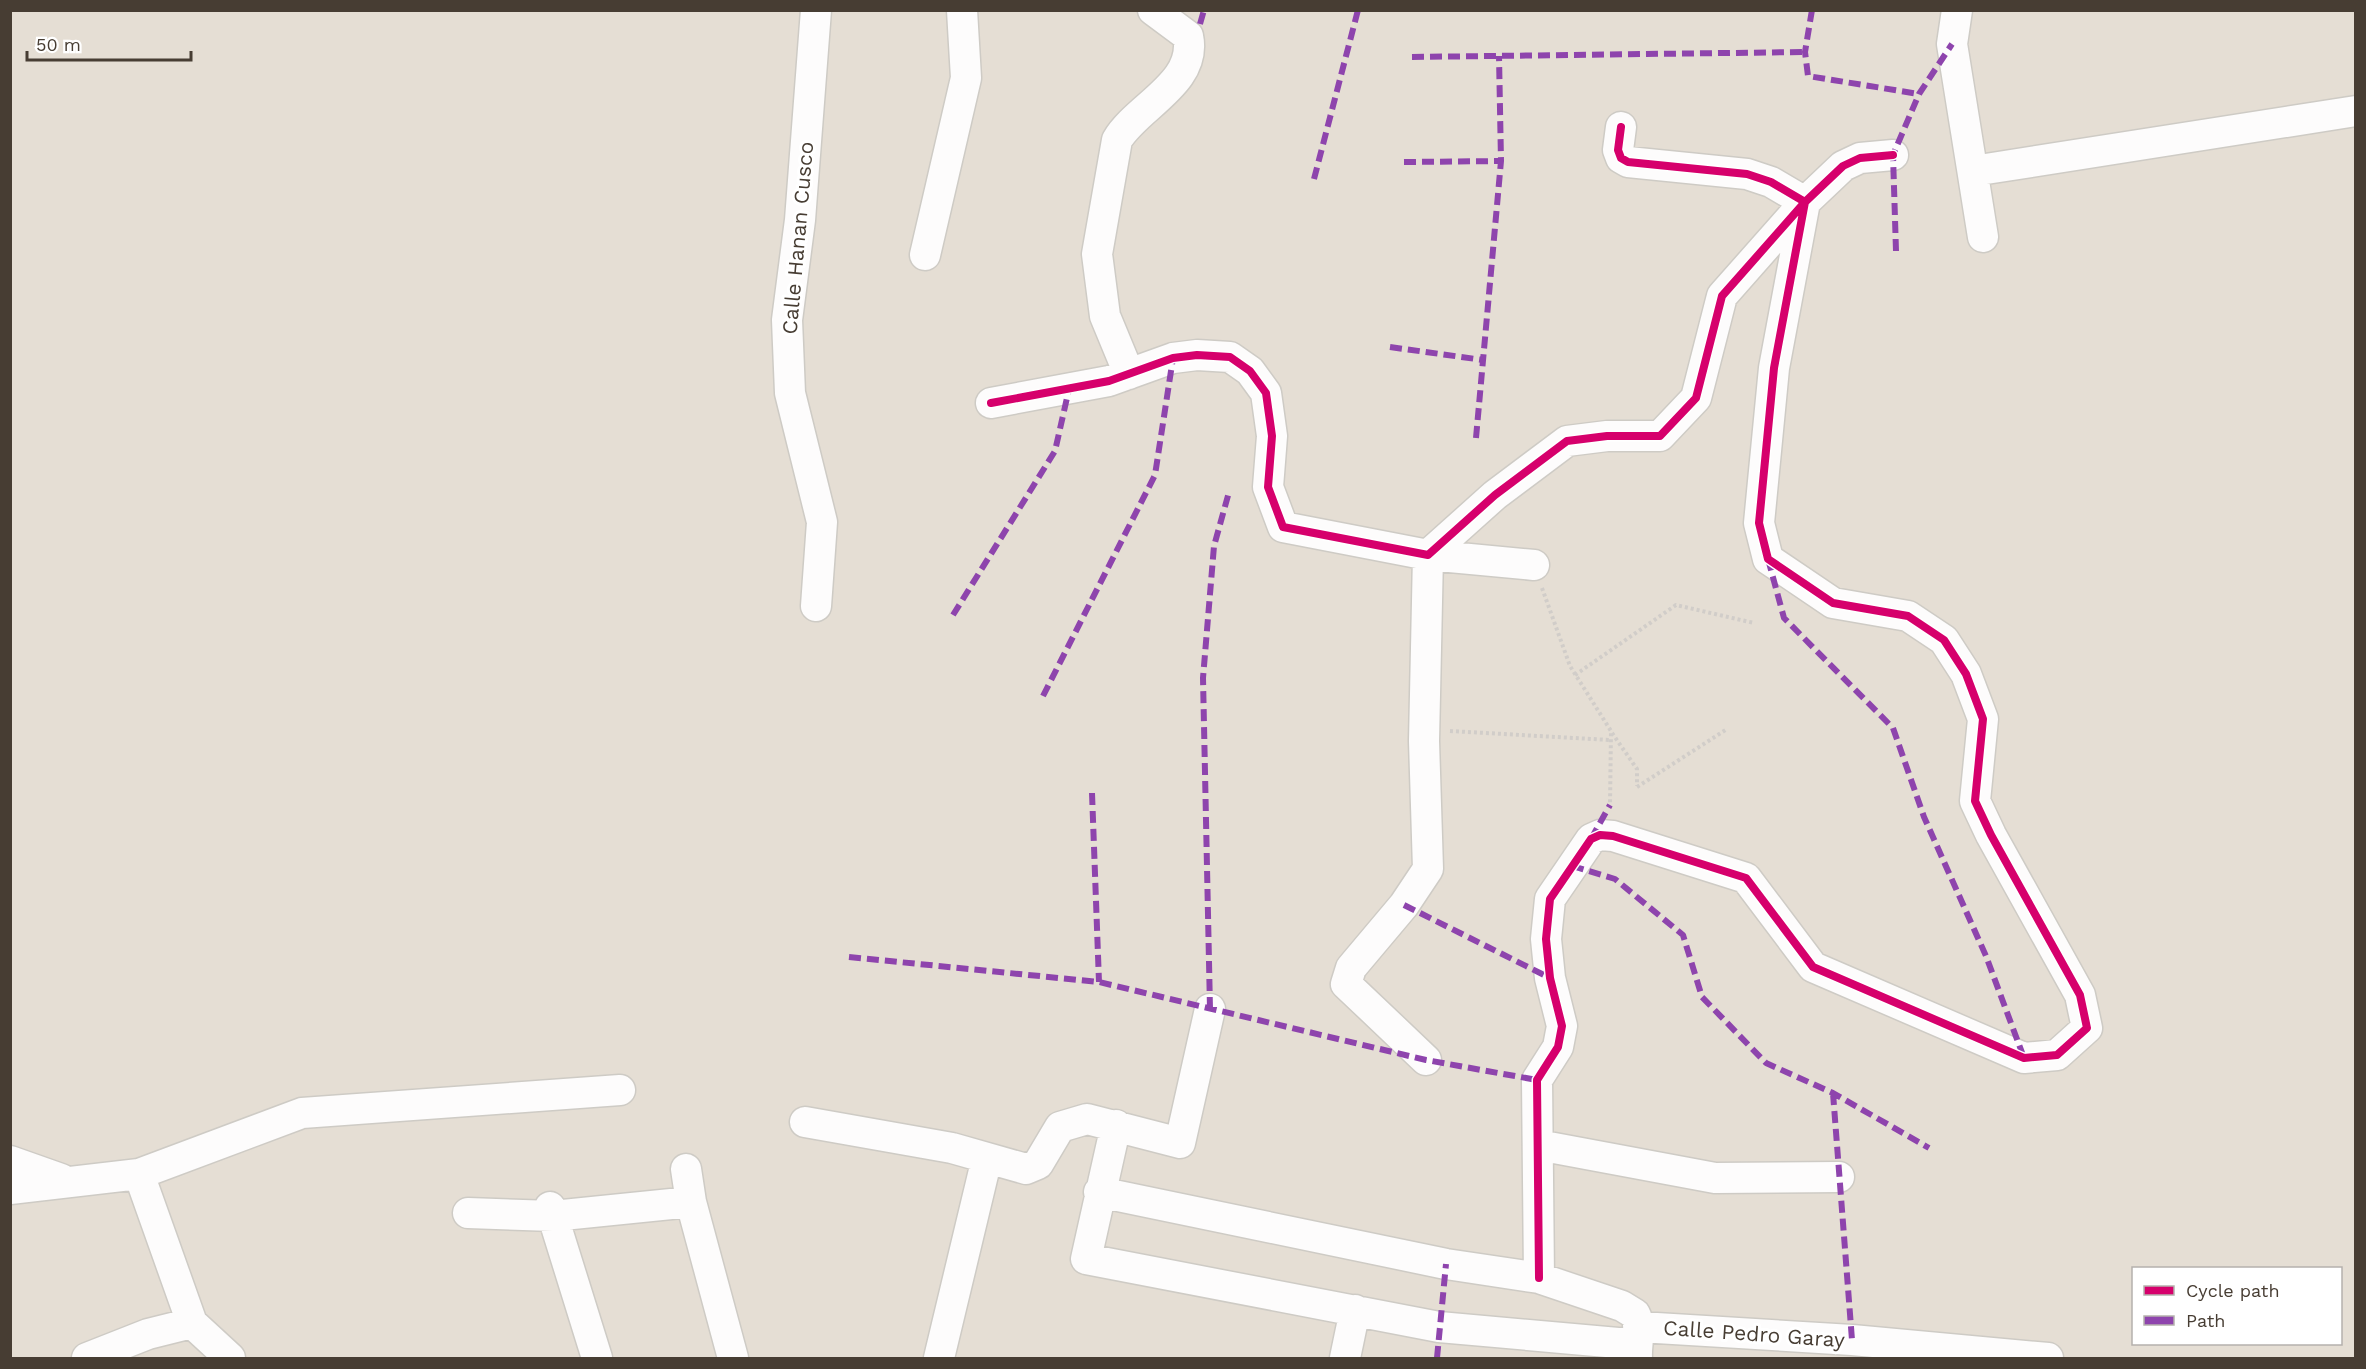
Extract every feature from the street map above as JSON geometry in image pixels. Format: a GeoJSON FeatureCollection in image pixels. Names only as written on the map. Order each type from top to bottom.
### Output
{"type":"FeatureCollection","features":[{"type":"Feature","properties":{"kind":"street","name":"Calle Hanan Cusco"},"geometry":{"type":"LineString","coordinates":[[816,10],[800,220],[787,320],[790,393],[822,522],[816,606]]}},
{"type":"Feature","properties":{"kind":"street"},"geometry":{"type":"LineString","coordinates":[[925,255],[966,78],[962,10]]}},
{"type":"Feature","properties":{"kind":"street"},"geometry":{"type":"LineString","coordinates":[[1129,374],[1106,316],[1097,254],[1118,140],[1124,128],[1176,81],[1191,48],[1188,36],[1153,10]]}},
{"type":"Feature","properties":{"kind":"street"},"geometry":{"type":"LineString","coordinates":[[1957,10],[1952,44],[1983,237]]}},
{"type":"Feature","properties":{"kind":"street"},"geometry":{"type":"LineString","coordinates":[[1973,171],[2355,111]]}},
{"type":"Feature","properties":{"kind":"street"},"geometry":{"type":"LineString","coordinates":[[1621,127],[1618,150],[1621,158],[1628,162],[1747,174],[1771,182],[1805,202]]}},
{"type":"Feature","properties":{"kind":"street"},"geometry":{"type":"LineString","coordinates":[[1426,1060],[1346,984],[1351,968],[1404,905],[1428,869],[1425,730],[1428,555],[1495,495],[1567,441],[1607,436],[1660,436],[1696,398],[1722,296],[1805,202],[1843,166],[1860,158],[1893,155]]}},
{"type":"Feature","properties":{"kind":"street"},"geometry":{"type":"LineString","coordinates":[[1539,1278],[1537,1080],[1558,1047],[1562,1026],[1550,978],[1546,939],[1550,899],[1591,839],[1600,835],[1613,836],[1746,878],[1813,967],[2024,1058],[2057,1055],[2087,1028],[2080,995],[1991,835],[1975,801],[1983,719],[1966,674],[1944,640],[1908,616],[1833,603],[1768,560],[1759,523],[1774,368],[1805,202]]}},
{"type":"Feature","properties":{"kind":"street"},"geometry":{"type":"LineString","coordinates":[[991,403],[1109,381],[1173,358],[1197,355],[1230,357],[1250,371],[1266,393],[1272,436],[1268,487],[1283,527],[1428,555],[1534,564]]}},
{"type":"Feature","properties":{"kind":"street"},"geometry":{"type":"LineString","coordinates":[[805,1122],[952,1148],[1026,1168],[1038,1164],[1060,1127],[1087,1119],[1180,1143],[1209,1009]]}},
{"type":"Feature","properties":{"kind":"street"},"geometry":{"type":"LineString","coordinates":[[10,1189],[139,1174],[302,1113],[620,1090]]}},
{"type":"Feature","properties":{"kind":"street"},"geometry":{"type":"LineString","coordinates":[[1116,1125],[1099,1192],[1446,1264],[1539,1278],[1629,1309],[1635,1314],[1638,1342]]}},
{"type":"Feature","properties":{"kind":"street"},"geometry":{"type":"LineString","coordinates":[[1538,1145],[1715,1178],[1839,1177]]}},
{"type":"Feature","properties":{"kind":"street"},"geometry":{"type":"LineString","coordinates":[[939,1359],[987,1158]]}},
{"type":"Feature","properties":{"kind":"street"},"geometry":{"type":"LineString","coordinates":[[10,1161],[68,1182]]}},
{"type":"Feature","properties":{"kind":"street"},"geometry":{"type":"LineString","coordinates":[[686,1170],[691,1202],[733,1359]]}},
{"type":"Feature","properties":{"kind":"street"},"geometry":{"type":"LineString","coordinates":[[139,1174],[192,1323],[230,1359]]}},
{"type":"Feature","properties":{"kind":"street","name":"Calle Pedro Garay"},"geometry":{"type":"LineString","coordinates":[[1099,1192],[1086,1259],[1439,1327],[1617,1343],[1852,1340],[2048,1359]]}},
{"type":"Feature","properties":{"kind":"street"},"geometry":{"type":"LineString","coordinates":[[468,1213],[551,1211],[691,1202]]}},
{"type":"Feature","properties":{"kind":"street"},"geometry":{"type":"LineString","coordinates":[[551,1211],[597,1359]]}},
{"type":"Feature","properties":{"kind":"street"},"geometry":{"type":"LineString","coordinates":[[1345,1359],[1355,1310]]}},
{"type":"Feature","properties":{"kind":"street"},"geometry":{"type":"LineString","coordinates":[[87,1359],[148,1334],[192,1323]]}},
{"type":"Feature","properties":{"kind":"path"},"geometry":{"type":"LineString","coordinates":[[1534,564],[1575,675],[1637,769],[1637,787],[1727,729]]}},
{"type":"Feature","properties":{"kind":"path"},"geometry":{"type":"LineString","coordinates":[[1575,675],[1676,605],[1754,623]]}},
{"type":"Feature","properties":{"kind":"path"},"geometry":{"type":"LineString","coordinates":[[1425,730],[1610,740]]}},
{"type":"Feature","properties":{"kind":"path"},"geometry":{"type":"LineString","coordinates":[[1610,805],[1611,731]]}},
{"type":"Feature","properties":{"kind":"shaded area"},"geometry":{"type":"Polygon","coordinates":[[[10,11],[2355,11],[2355,1358],[11,1358],[10,11]]]}},
{"type":"Feature","properties":{"kind":"marked path"},"geometry":{"type":"LineString","coordinates":[[1200,24],[1204,10]]}},
{"type":"Feature","properties":{"kind":"marked path"},"geometry":{"type":"LineString","coordinates":[[1314,179],[1358,10]]}},
{"type":"Feature","properties":{"kind":"marked path"},"geometry":{"type":"LineString","coordinates":[[1812,10],[1805,52],[1808,76],[1919,94]]}},
{"type":"Feature","properties":{"kind":"marked path"},"geometry":{"type":"LineString","coordinates":[[1896,251],[1893,155],[1919,94],[1952,44]]}},
{"type":"Feature","properties":{"kind":"marked path"},"geometry":{"type":"LineString","coordinates":[[1412,57],[1805,52]]}},
{"type":"Feature","properties":{"kind":"marked path"},"geometry":{"type":"LineString","coordinates":[[1476,438],[1501,161],[1499,56]]}},
{"type":"Feature","properties":{"kind":"marked path"},"geometry":{"type":"LineString","coordinates":[[1404,162],[1501,161]]}},
{"type":"Feature","properties":{"kind":"marked path"},"geometry":{"type":"LineString","coordinates":[[1390,347],[1483,360]]}},
{"type":"Feature","properties":{"kind":"marked path"},"geometry":{"type":"LineString","coordinates":[[1043,696],[1155,475],[1173,358]]}},
{"type":"Feature","properties":{"kind":"marked path"},"geometry":{"type":"LineString","coordinates":[[953,615],[1055,451],[1069,389]]}},
{"type":"Feature","properties":{"kind":"marked path"},"geometry":{"type":"LineString","coordinates":[[1210,1009],[1203,678],[1214,546],[1229,492]]}},
{"type":"Feature","properties":{"kind":"marked path"},"geometry":{"type":"LineString","coordinates":[[1768,559],[1784,618],[1893,728],[1924,817],[1986,956],[2024,1058]]}},
{"type":"Feature","properties":{"kind":"marked path"},"geometry":{"type":"LineString","coordinates":[[1092,793],[1099,982]]}},
{"type":"Feature","properties":{"kind":"marked path"},"geometry":{"type":"LineString","coordinates":[[1591,839],[1610,805]]}},
{"type":"Feature","properties":{"kind":"marked path"},"geometry":{"type":"LineString","coordinates":[[1572,866],[1615,879],[1683,935],[1702,997],[1766,1063],[1833,1093],[1929,1148]]}},
{"type":"Feature","properties":{"kind":"marked path"},"geometry":{"type":"LineString","coordinates":[[1404,905],[1550,978]]}},
{"type":"Feature","properties":{"kind":"marked path"},"geometry":{"type":"LineString","coordinates":[[849,957],[1099,982],[1426,1060],[1537,1080]]}},
{"type":"Feature","properties":{"kind":"marked path"},"geometry":{"type":"LineString","coordinates":[[1833,1093],[1852,1340]]}},
{"type":"Feature","properties":{"kind":"marked path"},"geometry":{"type":"LineString","coordinates":[[1437,1358],[1446,1264]]}},
{"type":"Feature","properties":{"kind":"cycle path"},"geometry":{"type":"LineString","coordinates":[[991,403],[1109,381],[1173,358],[1197,355],[1230,357],[1250,371],[1266,393],[1272,436],[1268,487],[1283,527],[1428,555],[1495,495],[1567,441],[1607,436],[1660,436],[1696,398],[1722,296],[1805,202],[1771,182],[1747,174],[1628,162],[1621,158],[1618,150],[1621,127]]}},
{"type":"Feature","properties":{"kind":"cycle path"},"geometry":{"type":"LineString","coordinates":[[1539,1278],[1537,1080],[1558,1047],[1562,1026],[1550,978],[1546,939],[1550,899],[1591,839],[1600,835],[1613,836],[1746,878],[1813,967],[2024,1058],[2057,1055],[2087,1028],[2080,995],[1991,835],[1975,801],[1983,719],[1966,674],[1944,640],[1908,616],[1833,603],[1768,559],[1759,523],[1774,368],[1805,202],[1843,166],[1860,158],[1893,155]]}}]}
